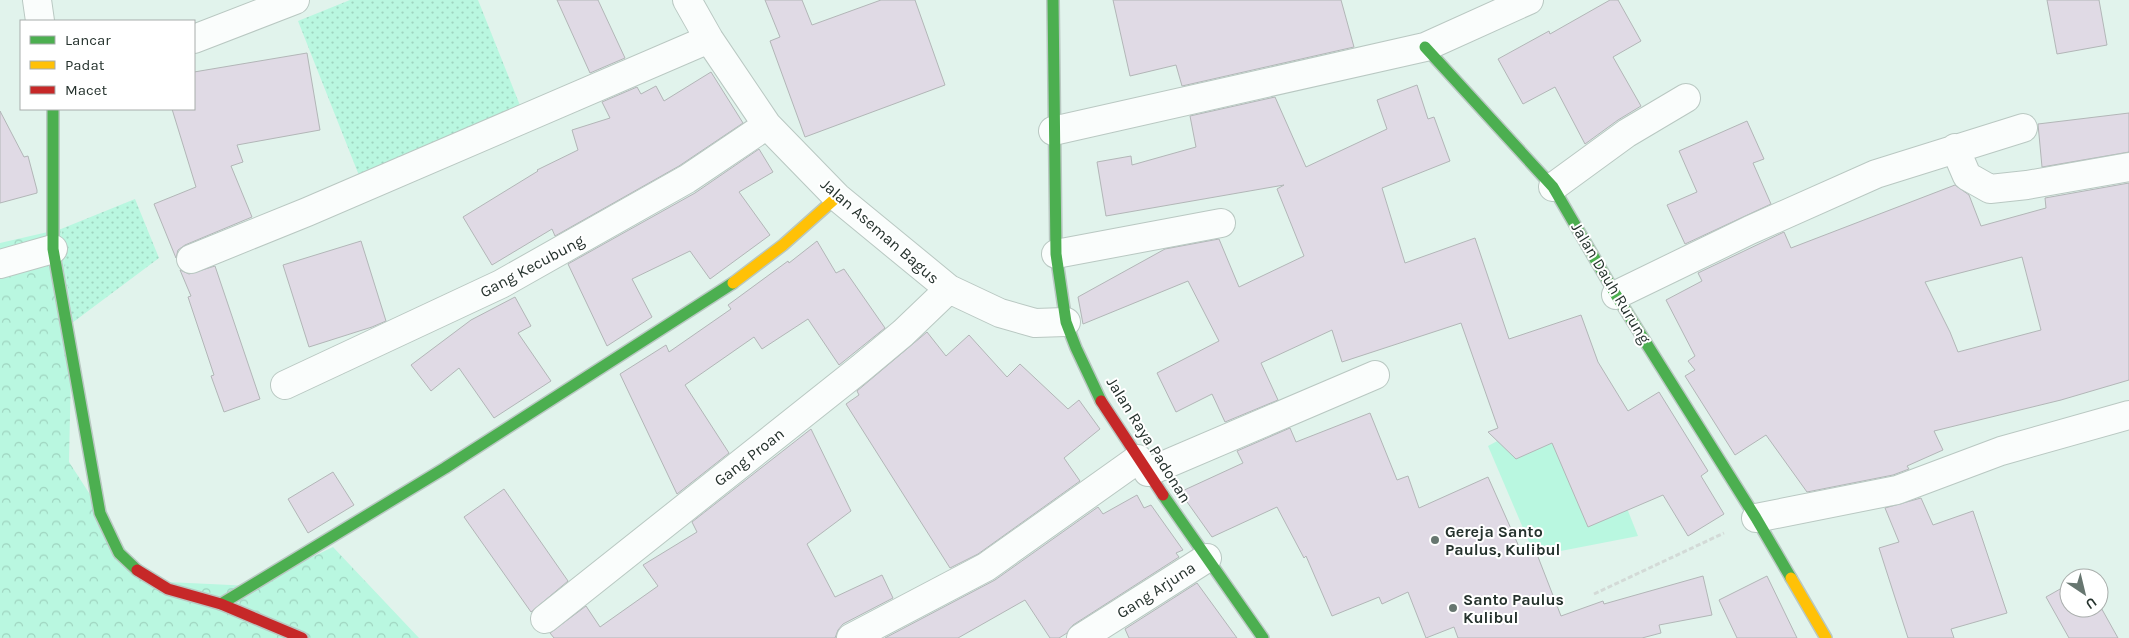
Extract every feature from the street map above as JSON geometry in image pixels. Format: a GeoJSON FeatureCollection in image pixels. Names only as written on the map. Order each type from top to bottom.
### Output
{"type":"FeatureCollection","features":[{"type":"Feature","properties":{"kind":"street"},"geometry":{"type":"LineString","coordinates":[[37,0],[40,20]]}},
{"type":"Feature","properties":{"kind":"street"},"geometry":{"type":"LineString","coordinates":[[195,39],[295,0]]}},
{"type":"Feature","properties":{"kind":"street","name":"Jalan Aseman Bagus"},"geometry":{"type":"LineString","coordinates":[[687,0],[709,39],[768,125],[837,197],[948,289],[1000,313],[1035,323],[1066,322]]}},
{"type":"Feature","properties":{"kind":"street","name":"Jalan Raya Padonan"},"geometry":{"type":"LineString","coordinates":[[1053,0],[1053,131],[1056,254],[1066,322],[1076,348],[1102,402],[1143,466],[1263,638]]}},
{"type":"Feature","properties":{"kind":"street"},"geometry":{"type":"LineString","coordinates":[[1053,131],[1425,47],[1529,0]]}},
{"type":"Feature","properties":{"kind":"street"},"geometry":{"type":"LineString","coordinates":[[191,259],[306,212],[709,39]]}},
{"type":"Feature","properties":{"kind":"street","name":"Jalan Dauh Rurung"},"geometry":{"type":"LineString","coordinates":[[1425,47],[1553,187],[1616,294],[1756,518],[1826,638]]}},
{"type":"Feature","properties":{"kind":"street"},"geometry":{"type":"LineString","coordinates":[[1553,187],[1627,133],[1686,98]]}},
{"type":"Feature","properties":{"kind":"street"},"geometry":{"type":"LineString","coordinates":[[53,110],[53,249],[100,513],[119,553],[140,573],[168,589],[221,604],[302,638]]}},
{"type":"Feature","properties":{"kind":"street","name":"Gang Kecubung"},"geometry":{"type":"LineString","coordinates":[[285,385],[501,284],[687,179],[768,125]]}},
{"type":"Feature","properties":{"kind":"street"},"geometry":{"type":"LineString","coordinates":[[1616,294],[1750,230],[1876,174],[2022,128]]}},
{"type":"Feature","properties":{"kind":"street"},"geometry":{"type":"LineString","coordinates":[[1955,148],[1967,176],[1990,188],[2027,185],[2129,167]]}},
{"type":"Feature","properties":{"kind":"street"},"geometry":{"type":"LineString","coordinates":[[221,604],[444,468],[659,332],[724,289],[783,245],[837,197]]}},
{"type":"Feature","properties":{"kind":"street"},"geometry":{"type":"LineString","coordinates":[[1056,254],[1221,223]]}},
{"type":"Feature","properties":{"kind":"street"},"geometry":{"type":"LineString","coordinates":[[0,264],[53,249]]}},
{"type":"Feature","properties":{"kind":"street","name":"Gang Proan"},"geometry":{"type":"LineString","coordinates":[[545,619],[861,368],[902,334],[948,289]]}},
{"type":"Feature","properties":{"kind":"street"},"geometry":{"type":"LineString","coordinates":[[851,638],[986,567],[1143,466],[1375,376]]}},
{"type":"Feature","properties":{"kind":"street"},"geometry":{"type":"LineString","coordinates":[[1756,518],[1897,490],[2001,451],[2129,414]]}},
{"type":"Feature","properties":{"kind":"street","name":"Gang Arjuna"},"geometry":{"type":"LineString","coordinates":[[1081,638],[1207,558]]}},
{"type":"Feature","properties":{"kind":"path"},"geometry":{"type":"LineString","coordinates":[[1594,594],[1756,518]]}},
{"type":"Feature","properties":{"kind":"green space"},"geometry":{"type":"Polygon","coordinates":[[[350,0],[478,0],[523,113],[360,178],[298,21],[350,0]]]}},
{"type":"Feature","properties":{"kind":"green space"},"geometry":{"type":"Polygon","coordinates":[[[135,199],[159,258],[72,323],[61,229],[135,199]]]}},
{"type":"Feature","properties":{"kind":"green space"},"geometry":{"type":"Polygon","coordinates":[[[61,229],[72,323],[69,462],[146,581],[252,586],[333,547],[419,638],[0,638],[0,243],[61,229]]]}},
{"type":"Feature","properties":{"kind":"green space"},"geometry":{"type":"Polygon","coordinates":[[[1582,395],[1638,536],[1535,556],[1488,446],[1582,395]]]}},
{"type":"Feature","properties":{"kind":"building"},"geometry":{"type":"Polygon","coordinates":[[[557,0],[598,0],[625,58],[590,73],[557,0]]]}},
{"type":"Feature","properties":{"kind":"building"},"geometry":{"type":"Polygon","coordinates":[[[765,0],[802,0],[812,25],[881,0],[915,0],[945,85],[805,137],[770,41],[780,37],[765,0]]]}},
{"type":"Feature","properties":{"kind":"building"},"geometry":{"type":"Polygon","coordinates":[[[1113,0],[1341,0],[1354,47],[1182,86],[1176,65],[1130,76],[1113,0]]]}},
{"type":"Feature","properties":{"kind":"building"},"geometry":{"type":"Polygon","coordinates":[[[1610,0],[1618,0],[1641,41],[1613,57],[1641,106],[1585,144],[1555,87],[1523,104],[1498,59],[1549,31],[1550,34],[1610,0]]]}},
{"type":"Feature","properties":{"kind":"building"},"geometry":{"type":"Polygon","coordinates":[[[2047,0],[2099,0],[2107,45],[2057,54],[2047,0]]]}},
{"type":"Feature","properties":{"kind":"building"},"geometry":{"type":"Polygon","coordinates":[[[307,53],[320,130],[237,145],[243,162],[231,166],[252,217],[185,245],[178,250],[176,258],[154,204],[196,187],[172,110],[195,110],[195,72],[307,53]]]}},
{"type":"Feature","properties":{"kind":"building"},"geometry":{"type":"Polygon","coordinates":[[[711,72],[743,123],[679,166],[555,236],[552,229],[492,265],[463,217],[537,170],[578,150],[572,130],[610,118],[602,102],[637,87],[641,94],[656,86],[664,101],[711,72]]]}},
{"type":"Feature","properties":{"kind":"building"},"geometry":{"type":"Polygon","coordinates":[[[1417,85],[1428,119],[1434,117],[1450,161],[1382,188],[1405,263],[1475,238],[1509,339],[1581,315],[1598,362],[1628,411],[1659,392],[1708,471],[1701,476],[1724,514],[1688,536],[1663,495],[1588,527],[1552,443],[1516,459],[1488,432],[1498,428],[1461,323],[1342,362],[1332,330],[1261,363],[1278,400],[1225,422],[1212,394],[1176,412],[1157,373],[1219,341],[1188,281],[1083,324],[1078,297],[1165,249],[1219,239],[1239,287],[1304,256],[1277,189],[1284,185],[1106,216],[1097,162],[1131,156],[1132,165],[1196,147],[1190,116],[1275,97],[1306,167],[1387,129],[1377,100],[1417,85]]]}},
{"type":"Feature","properties":{"kind":"building"},"geometry":{"type":"Polygon","coordinates":[[[0,111],[24,157],[28,156],[37,193],[0,203],[0,111]]]}},
{"type":"Feature","properties":{"kind":"building"},"geometry":{"type":"Polygon","coordinates":[[[2129,113],[2129,152],[2042,167],[2038,124],[2129,113]]]}},
{"type":"Feature","properties":{"kind":"building"},"geometry":{"type":"Polygon","coordinates":[[[1747,121],[1764,159],[1753,163],[1771,204],[1685,244],[1667,205],[1697,192],[1679,151],[1747,121]]]}},
{"type":"Feature","properties":{"kind":"building"},"geometry":{"type":"Polygon","coordinates":[[[759,149],[773,172],[739,192],[770,235],[710,279],[690,251],[632,279],[652,317],[607,346],[568,264],[695,193],[759,149]]]}},
{"type":"Feature","properties":{"kind":"building"},"geometry":{"type":"Polygon","coordinates":[[[2129,183],[2129,380],[2061,400],[1934,431],[1943,450],[1907,466],[1909,469],[1893,475],[1807,492],[1766,435],[1735,455],[1685,376],[1695,370],[1688,361],[1695,356],[1666,300],[1702,281],[1698,273],[1784,232],[1791,248],[1955,185],[1969,195],[1981,226],[2046,208],[2045,198],[2129,183]],[[2022,257],[1925,282],[1958,352],[2041,330],[2022,257]]]}},
{"type":"Feature","properties":{"kind":"building"},"geometry":{"type":"Polygon","coordinates":[[[361,241],[386,321],[309,347],[283,265],[361,241]]]}},
{"type":"Feature","properties":{"kind":"building"},"geometry":{"type":"Polygon","coordinates":[[[817,241],[836,273],[844,269],[885,328],[839,365],[808,319],[762,349],[754,337],[685,385],[729,453],[677,494],[620,374],[666,345],[669,352],[731,309],[728,305],[788,261],[789,263],[817,241]]]}},
{"type":"Feature","properties":{"kind":"building"},"geometry":{"type":"Polygon","coordinates":[[[215,266],[260,399],[224,412],[211,376],[214,375],[188,297],[191,296],[180,270],[189,274],[215,266]]]}},
{"type":"Feature","properties":{"kind":"building"},"geometry":{"type":"Polygon","coordinates":[[[515,297],[531,326],[518,333],[551,381],[494,418],[459,368],[431,391],[411,365],[471,320],[515,297]]]}},
{"type":"Feature","properties":{"kind":"building"},"geometry":{"type":"Polygon","coordinates":[[[927,332],[946,356],[969,335],[1007,377],[1020,364],[1068,409],[1079,400],[1100,429],[1064,458],[1080,481],[978,554],[950,568],[846,404],[859,395],[857,391],[927,332]]]}},
{"type":"Feature","properties":{"kind":"building"},"geometry":{"type":"Polygon","coordinates":[[[1370,413],[1397,480],[1408,476],[1419,508],[1488,477],[1520,549],[1533,544],[1561,616],[1603,601],[1604,604],[1703,576],[1712,615],[1659,625],[1661,633],[1642,638],[1458,638],[1454,627],[1426,638],[1408,592],[1382,604],[1379,597],[1332,616],[1306,556],[1304,558],[1277,507],[1212,537],[1180,492],[1243,463],[1237,451],[1290,428],[1296,442],[1370,413]]]}},
{"type":"Feature","properties":{"kind":"building"},"geometry":{"type":"Polygon","coordinates":[[[811,429],[851,511],[807,544],[835,597],[882,575],[893,598],[843,624],[835,638],[554,638],[550,633],[586,606],[600,627],[658,586],[643,565],[697,532],[692,522],[811,429]]]}},
{"type":"Feature","properties":{"kind":"building"},"geometry":{"type":"Polygon","coordinates":[[[333,472],[354,505],[308,533],[288,499],[333,472]]]}},
{"type":"Feature","properties":{"kind":"building"},"geometry":{"type":"Polygon","coordinates":[[[504,489],[568,581],[531,612],[464,517],[504,489]]]}},
{"type":"Feature","properties":{"kind":"building"},"geometry":{"type":"Polygon","coordinates":[[[1137,495],[1144,508],[1151,505],[1183,550],[1176,553],[1179,557],[1073,625],[1067,633],[1059,638],[1050,638],[1025,600],[958,638],[885,638],[995,580],[1098,507],[1103,514],[1137,495]]]}},
{"type":"Feature","properties":{"kind":"building"},"geometry":{"type":"Polygon","coordinates":[[[1921,498],[1933,525],[1973,511],[2007,613],[1951,629],[1954,638],[1908,638],[1879,548],[1899,542],[1885,508],[1921,498]]]}},
{"type":"Feature","properties":{"kind":"building"},"geometry":{"type":"Polygon","coordinates":[[[1767,576],[1797,638],[1737,638],[1719,600],[1767,576]]]}},
{"type":"Feature","properties":{"kind":"building"},"geometry":{"type":"Polygon","coordinates":[[[1197,583],[1237,638],[1129,638],[1125,629],[1197,583]]]}},
{"type":"Feature","properties":{"kind":"building"},"geometry":{"type":"Polygon","coordinates":[[[2059,590],[2059,618],[2107,618],[2118,638],[2069,638],[2046,597],[2059,590]]]}},
{"type":"Feature","properties":{"kind":"traffic: fast"},"geometry":{"type":"LineString","coordinates":[[1053,0],[1056,254],[1066,322],[1101,401]]}},
{"type":"Feature","properties":{"kind":"traffic: fast"},"geometry":{"type":"LineString","coordinates":[[1425,47],[1553,187],[1616,295],[1756,518],[1791,578]]}},
{"type":"Feature","properties":{"kind":"traffic: fast"},"geometry":{"type":"LineString","coordinates":[[53,110],[53,249],[100,513],[119,553],[137,570]]}},
{"type":"Feature","properties":{"kind":"traffic: fast"},"geometry":{"type":"LineString","coordinates":[[221,604],[445,468],[733,283]]}},
{"type":"Feature","properties":{"kind":"traffic: fast"},"geometry":{"type":"LineString","coordinates":[[1163,495],[1263,638]]}},
{"type":"Feature","properties":{"kind":"traffic: slow"},"geometry":{"type":"LineString","coordinates":[[733,283],[783,245],[837,197]]}},
{"type":"Feature","properties":{"kind":"traffic: slow"},"geometry":{"type":"LineString","coordinates":[[1791,578],[1826,638]]}},
{"type":"Feature","properties":{"kind":"traffic: jam"},"geometry":{"type":"LineString","coordinates":[[1101,401],[1163,495]]}},
{"type":"Feature","properties":{"kind":"traffic: jam"},"geometry":{"type":"LineString","coordinates":[[137,570],[168,589],[221,604],[302,638]]}},
{"type":"Feature","properties":{"kind":"place","name":"Gereja Santo Paulus, Kulibul"},"geometry":{"type":"Point","coordinates":[1435,540]}},
{"type":"Feature","properties":{"kind":"place","name":"Santo Paulus Kulibul"},"geometry":{"type":"Point","coordinates":[1453,608]}}]}
